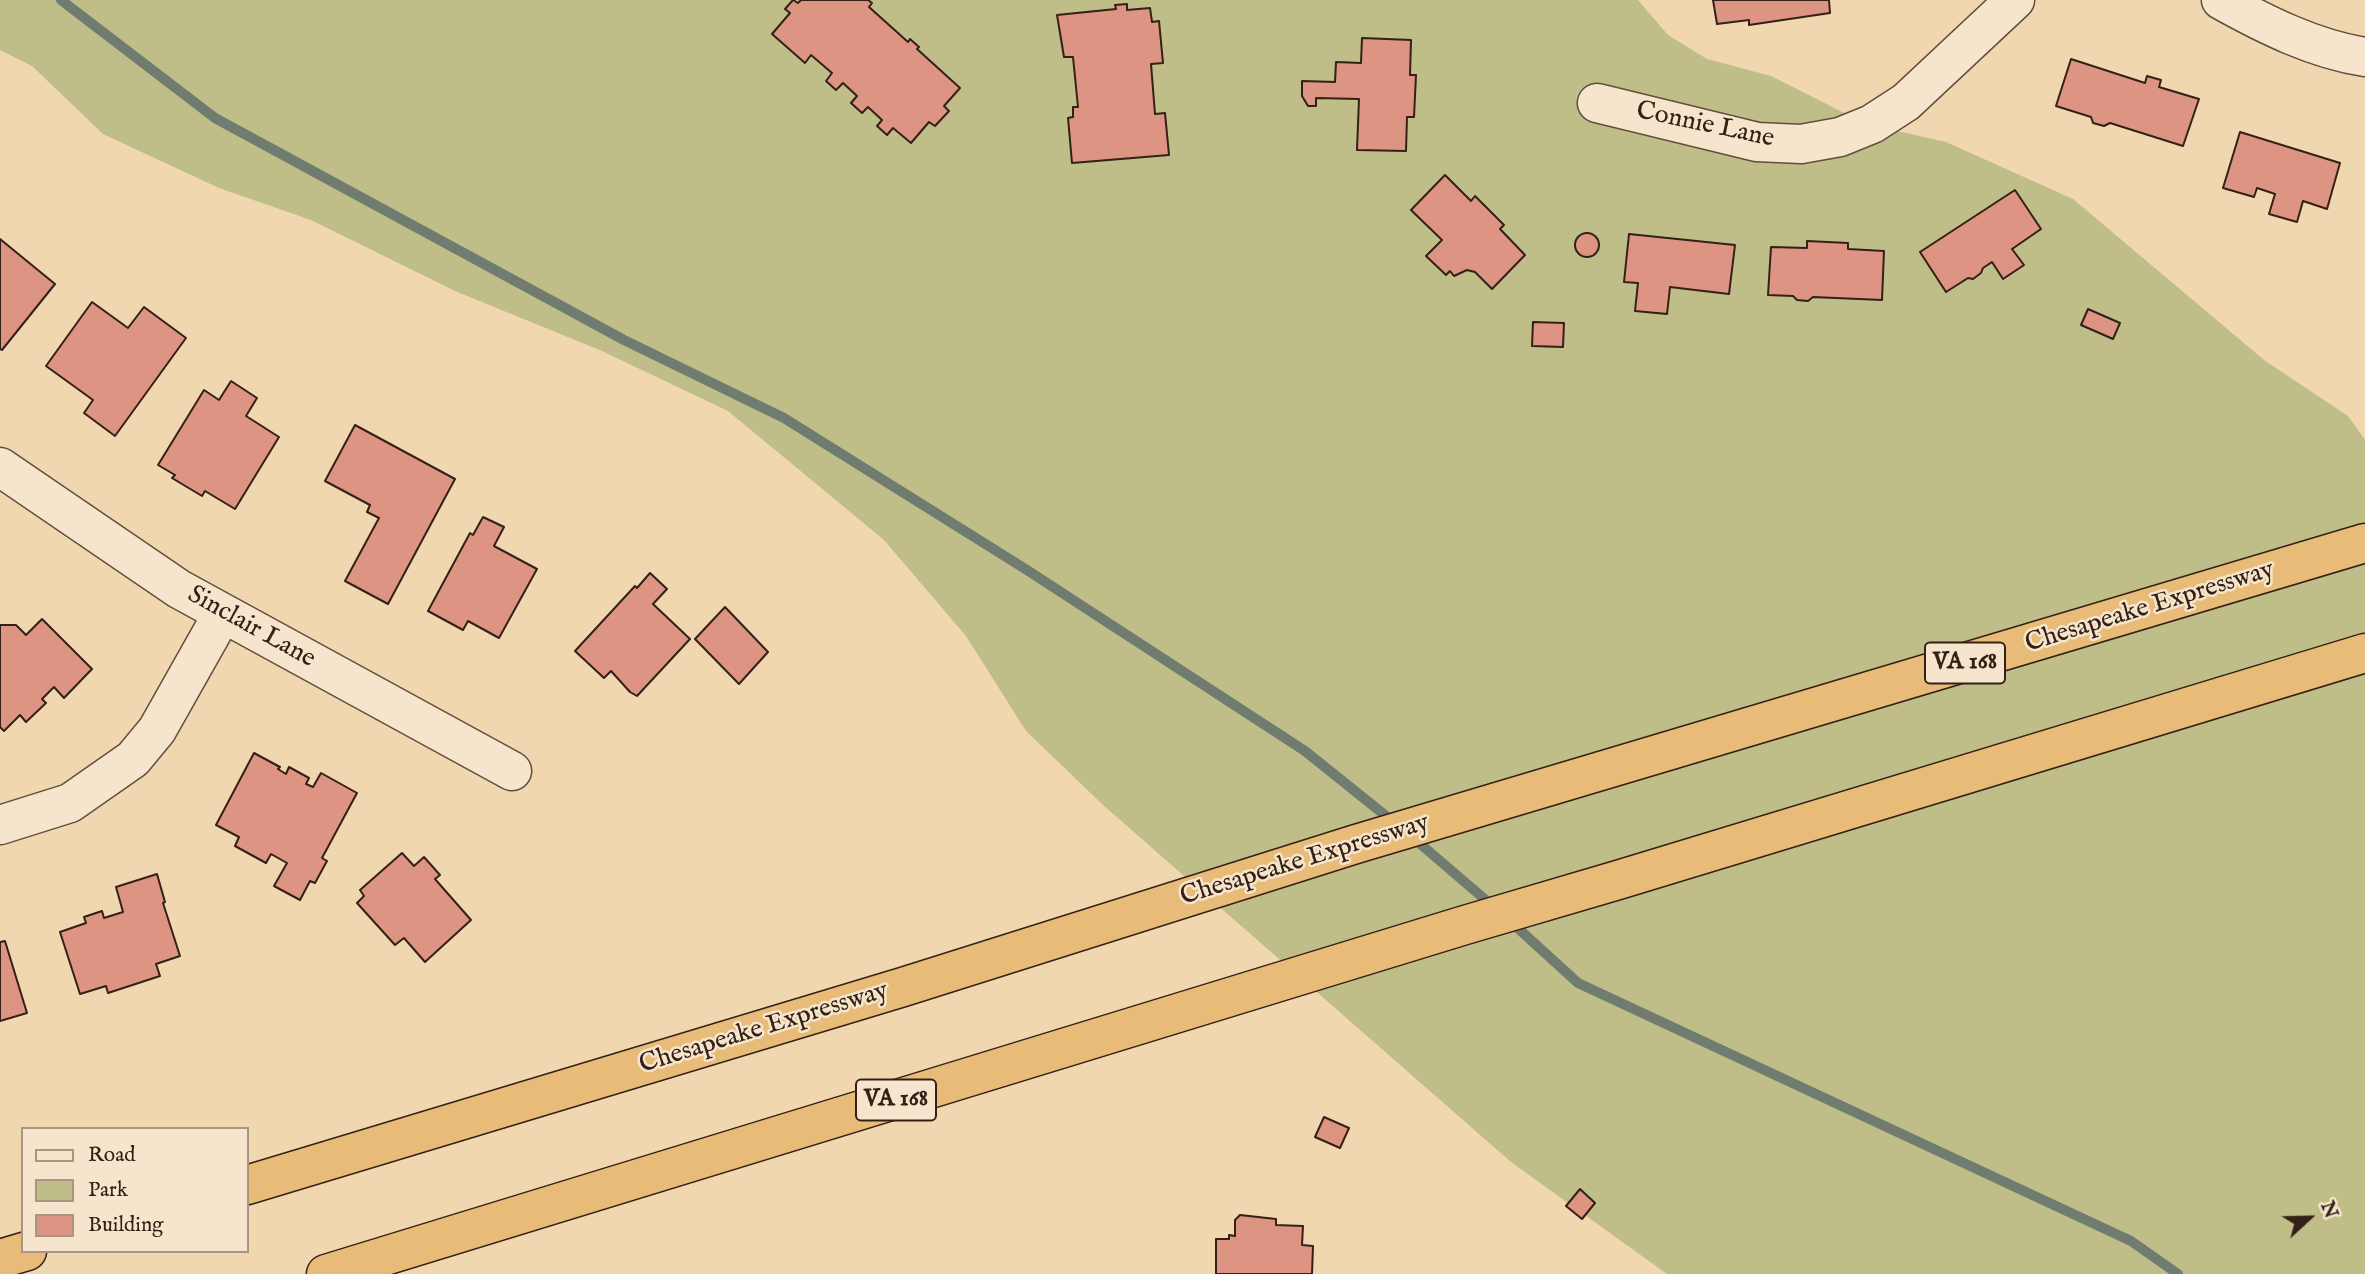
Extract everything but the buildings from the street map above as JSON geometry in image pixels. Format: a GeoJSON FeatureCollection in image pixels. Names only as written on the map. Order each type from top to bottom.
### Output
{"type":"FeatureCollection","features":[{"type":"Feature","properties":{"kind":"highway","name":"Chesapeake Expressway"},"geometry":{"type":"LineString","coordinates":[[248,1185],[903,987],[1356,845],[2365,543]]}},
{"type":"Feature","properties":{"kind":"highway","name":"VA 168"},"geometry":{"type":"LineString","coordinates":[[326,1274],[2365,653]]}},
{"type":"Feature","properties":{"kind":"highway"},"geometry":{"type":"LineString","coordinates":[[0,1259],[21,1253]]}},
{"type":"Feature","properties":{"kind":"street","name":"Connie Lane"},"geometry":{"type":"LineString","coordinates":[[1597,103],[1757,142],[1801,144],[1840,136],[1872,124],[1906,102],[2015,0]]}},
{"type":"Feature","properties":{"kind":"street"},"geometry":{"type":"LineString","coordinates":[[2221,0],[2258,20],[2309,41],[2365,57]]}},
{"type":"Feature","properties":{"kind":"street","name":"Sinclair Lane"},"geometry":{"type":"LineString","coordinates":[[0,467],[179,589],[512,771]]}},
{"type":"Feature","properties":{"kind":"street"},"geometry":{"type":"LineString","coordinates":[[0,825],[70,803],[133,759],[157,730],[223,613]]}},
{"type":"Feature","properties":{"kind":"green space"},"geometry":{"type":"Polygon","coordinates":[[[0,0],[1638,0],[1668,35],[1707,59],[1771,76],[1866,124],[1946,142],[2073,199],[2264,360],[2348,416],[2365,440],[2365,1274],[1667,1274],[1511,1162],[1103,805],[1026,731],[966,636],[884,540],[728,411],[602,351],[455,291],[311,220],[219,188],[103,134],[32,66],[0,50],[0,0]]]}},
{"type":"Feature","properties":{"kind":"waterway"},"geometry":{"type":"LineString","coordinates":[[61,0],[215,118],[624,340],[784,418],[1027,570],[1305,751],[1396,824]]}},
{"type":"Feature","properties":{"kind":"waterway"},"geometry":{"type":"LineString","coordinates":[[1411,836],[1495,908]]}},
{"type":"Feature","properties":{"kind":"waterway"},"geometry":{"type":"LineString","coordinates":[[1510,921],[1578,983],[2131,1241],[2178,1274]]}}]}
